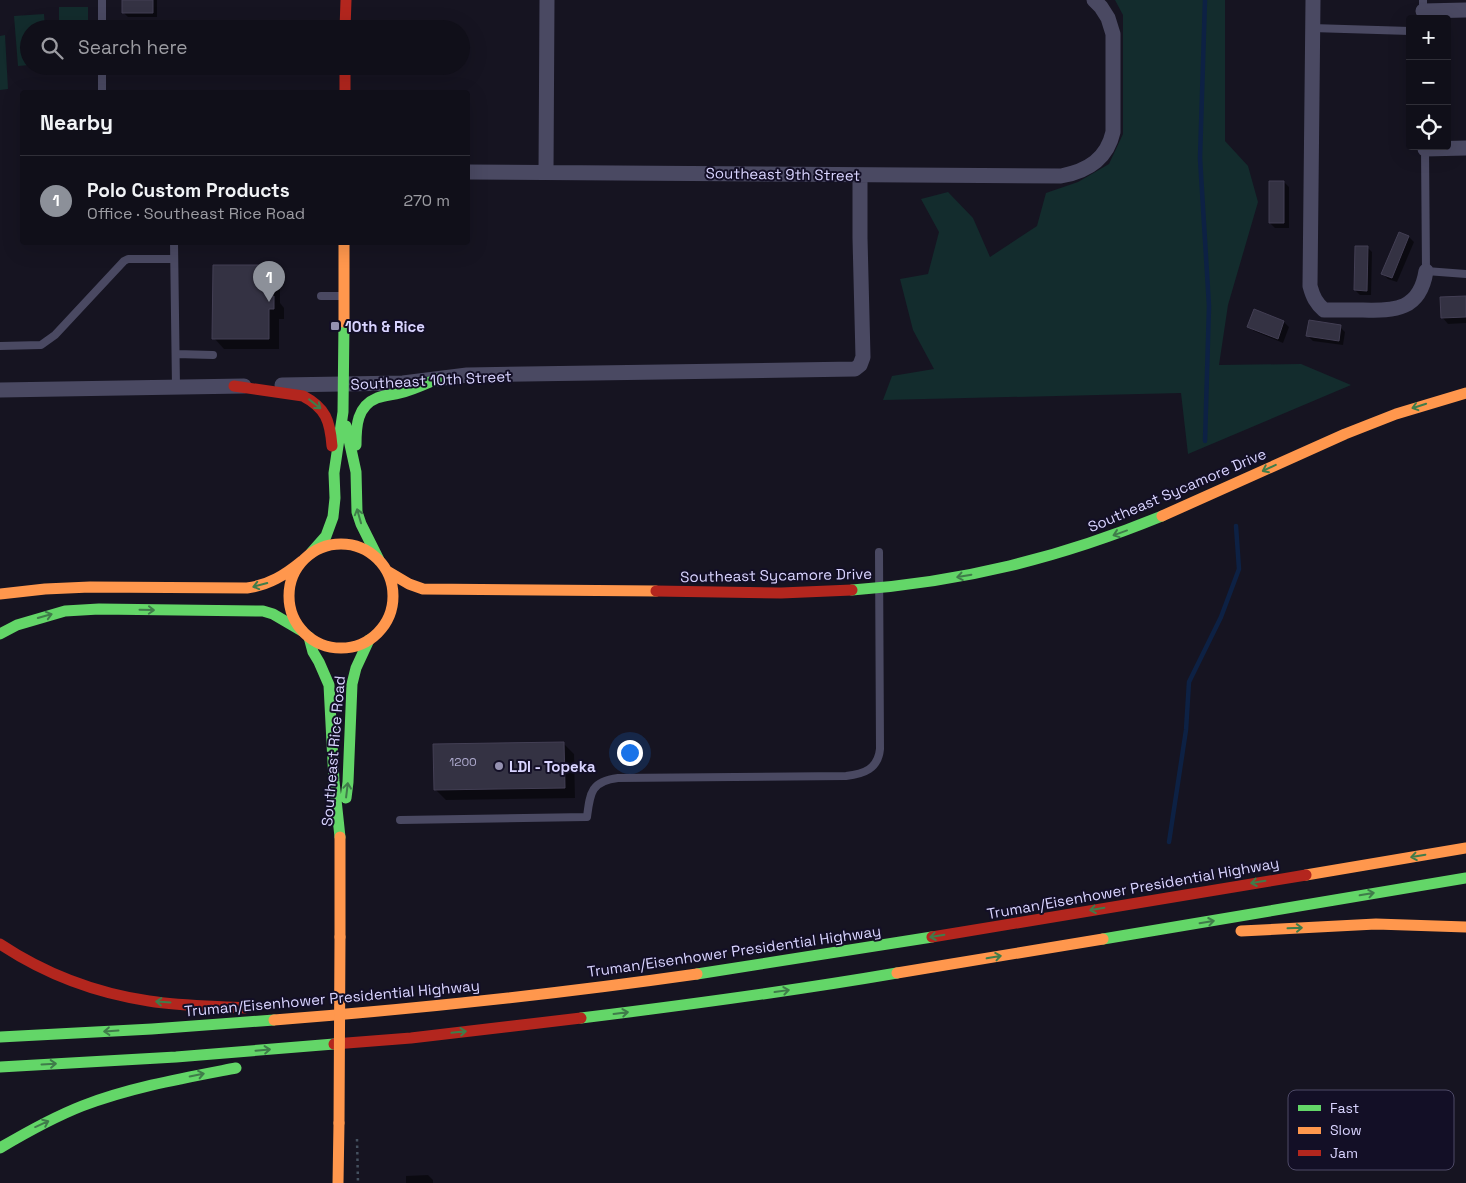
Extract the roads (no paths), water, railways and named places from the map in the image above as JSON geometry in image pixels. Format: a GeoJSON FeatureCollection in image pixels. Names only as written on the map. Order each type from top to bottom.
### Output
{"type":"FeatureCollection","features":[{"type":"Feature","properties":{"kind":"main road"},"geometry":{"type":"LineString","coordinates":[[346,0],[346,20]]}},
{"type":"Feature","properties":{"kind":"main road"},"geometry":{"type":"LineString","coordinates":[[345,75],[345,90]]}},
{"type":"Feature","properties":{"kind":"main road"},"geometry":{"type":"LineString","coordinates":[[334,473],[343,412],[344,245]]}},
{"type":"Feature","properties":{"kind":"main road"},"geometry":{"type":"LineString","coordinates":[[0,634],[17,625],[65,611],[99,609],[263,611],[273,614],[325,646],[334,648],[353,647],[370,640],[385,624],[392,609],[393,592],[387,571],[379,560],[357,512],[356,423],[362,410],[376,397],[416,388],[436,379]]}},
{"type":"Feature","properties":{"kind":"main road"},"geometry":{"type":"LineString","coordinates":[[234,386],[303,396],[319,406],[332,429],[335,498],[331,526],[326,536],[295,572],[290,584],[290,609],[295,620],[306,634]]}},
{"type":"Feature","properties":{"kind":"main road","name":"Southeast Sycamore Drive"},"geometry":{"type":"LineString","coordinates":[[387,571],[400,581],[423,590],[810,592],[878,588],[939,580],[991,571],[1091,543],[1186,506],[1376,421],[1424,404],[1466,393]]}},
{"type":"Feature","properties":{"kind":"main road"},"geometry":{"type":"LineString","coordinates":[[343,412],[356,472]]}},
{"type":"Feature","properties":{"kind":"main road"},"geometry":{"type":"LineString","coordinates":[[0,594],[48,589],[98,587],[257,587],[287,573],[317,550],[326,546],[345,544],[363,549],[379,560]]}},
{"type":"Feature","properties":{"kind":"main road","name":"Southeast Rice Road"},"geometry":{"type":"LineString","coordinates":[[306,634],[329,685],[332,706],[334,781],[340,838],[338,1183]]}},
{"type":"Feature","properties":{"kind":"main road","name":"Southeast Rice Road"},"geometry":{"type":"LineString","coordinates":[[340,838],[348,782],[352,684],[356,668],[370,640]]}},
{"type":"Feature","properties":{"kind":"main road","name":"Truman/Eisenhower Presidential Highway"},"geometry":{"type":"LineString","coordinates":[[0,1037],[169,1027],[404,1008],[607,986],[777,962],[1466,848]]}},
{"type":"Feature","properties":{"kind":"main road"},"geometry":{"type":"LineString","coordinates":[[0,1067],[176,1057],[411,1038],[708,1002],[834,984],[1466,878]]}},
{"type":"Feature","properties":{"kind":"main road"},"geometry":{"type":"LineString","coordinates":[[1232,931],[1376,924],[1466,927]]}},
{"type":"Feature","properties":{"kind":"main road"},"geometry":{"type":"LineString","coordinates":[[1107,938],[1217,932]]}},
{"type":"Feature","properties":{"kind":"main road"},"geometry":{"type":"LineString","coordinates":[[0,944],[33,964],[68,980],[120,995],[150,1001],[253,1009]]}},
{"type":"Feature","properties":{"kind":"main road"},"geometry":{"type":"LineString","coordinates":[[271,1009],[404,1008]]}},
{"type":"Feature","properties":{"kind":"main road"},"geometry":{"type":"LineString","coordinates":[[285,1059],[411,1038]]}},
{"type":"Feature","properties":{"kind":"main road"},"geometry":{"type":"LineString","coordinates":[[0,1148],[34,1128],[83,1106],[121,1093],[247,1066]]}},
{"type":"Feature","properties":{"kind":"street"},"geometry":{"type":"LineString","coordinates":[[546,172],[547,0]]}},
{"type":"Feature","properties":{"kind":"street"},"geometry":{"type":"LineString","coordinates":[[1313,0],[1310,286],[1312,296],[1324,310],[1386,311],[1403,307],[1412,301],[1420,292],[1426,271]]}},
{"type":"Feature","properties":{"kind":"street","name":"Southeast 9th Street"},"geometry":{"type":"LineString","coordinates":[[470,172],[1061,176],[1081,171],[1095,163],[1104,153],[1113,132],[1113,34],[1108,18],[1097,4]]}},
{"type":"Feature","properties":{"kind":"street"},"geometry":{"type":"LineString","coordinates":[[1423,10],[1466,10]]}},
{"type":"Feature","properties":{"kind":"street"},"geometry":{"type":"LineString","coordinates":[[1451,148],[1466,148]]}},
{"type":"Feature","properties":{"kind":"street","name":"Southeast 10th Street"},"geometry":{"type":"LineString","coordinates":[[0,390],[403,383],[467,375],[855,369],[860,365],[863,357],[860,175]]}},
{"type":"Feature","properties":{"kind":"lane"},"geometry":{"type":"LineString","coordinates":[[102,0],[102,20]]}},
{"type":"Feature","properties":{"kind":"lane"},"geometry":{"type":"LineString","coordinates":[[1312,28],[1406,30]]}},
{"type":"Feature","properties":{"kind":"lane"},"geometry":{"type":"LineString","coordinates":[[102,75],[102,90]]}},
{"type":"Feature","properties":{"kind":"lane"},"geometry":{"type":"LineString","coordinates":[[1425,150],[1426,271],[1466,274]]}},
{"type":"Feature","properties":{"kind":"lane"},"geometry":{"type":"LineString","coordinates":[[174,245],[176,387]]}},
{"type":"Feature","properties":{"kind":"lane"},"geometry":{"type":"LineString","coordinates":[[0,346],[35,346],[47,342],[128,259],[174,259]]}},
{"type":"Feature","properties":{"kind":"lane"},"geometry":{"type":"LineString","coordinates":[[321,296],[344,296]]}},
{"type":"Feature","properties":{"kind":"lane"},"geometry":{"type":"LineString","coordinates":[[176,354],[213,354]]}},
{"type":"Feature","properties":{"kind":"lane"},"geometry":{"type":"LineString","coordinates":[[400,820],[587,817],[592,791],[598,784],[606,780],[618,778],[846,776],[866,772],[879,758],[880,749],[878,552]]}},
{"type":"Feature","properties":{"kind":"waterway"},"geometry":{"type":"LineString","coordinates":[[1205,0],[1200,158],[1209,306],[1205,441]]}},
{"type":"Feature","properties":{"kind":"waterway"},"geometry":{"type":"LineString","coordinates":[[1169,842],[1186,730],[1189,682],[1221,617],[1239,569],[1236,526]]}},
{"type":"Feature","properties":{"kind":"place","name":"Polo Custom Products"},"geometry":{"type":"Point","coordinates":[269,302]}},
{"type":"Feature","properties":{"kind":"place","name":"10th & Rice"},"geometry":{"type":"Point","coordinates":[335,326]}},
{"type":"Feature","properties":{"kind":"place","name":"LDI - Topeka"},"geometry":{"type":"Point","coordinates":[499,766]}}]}
